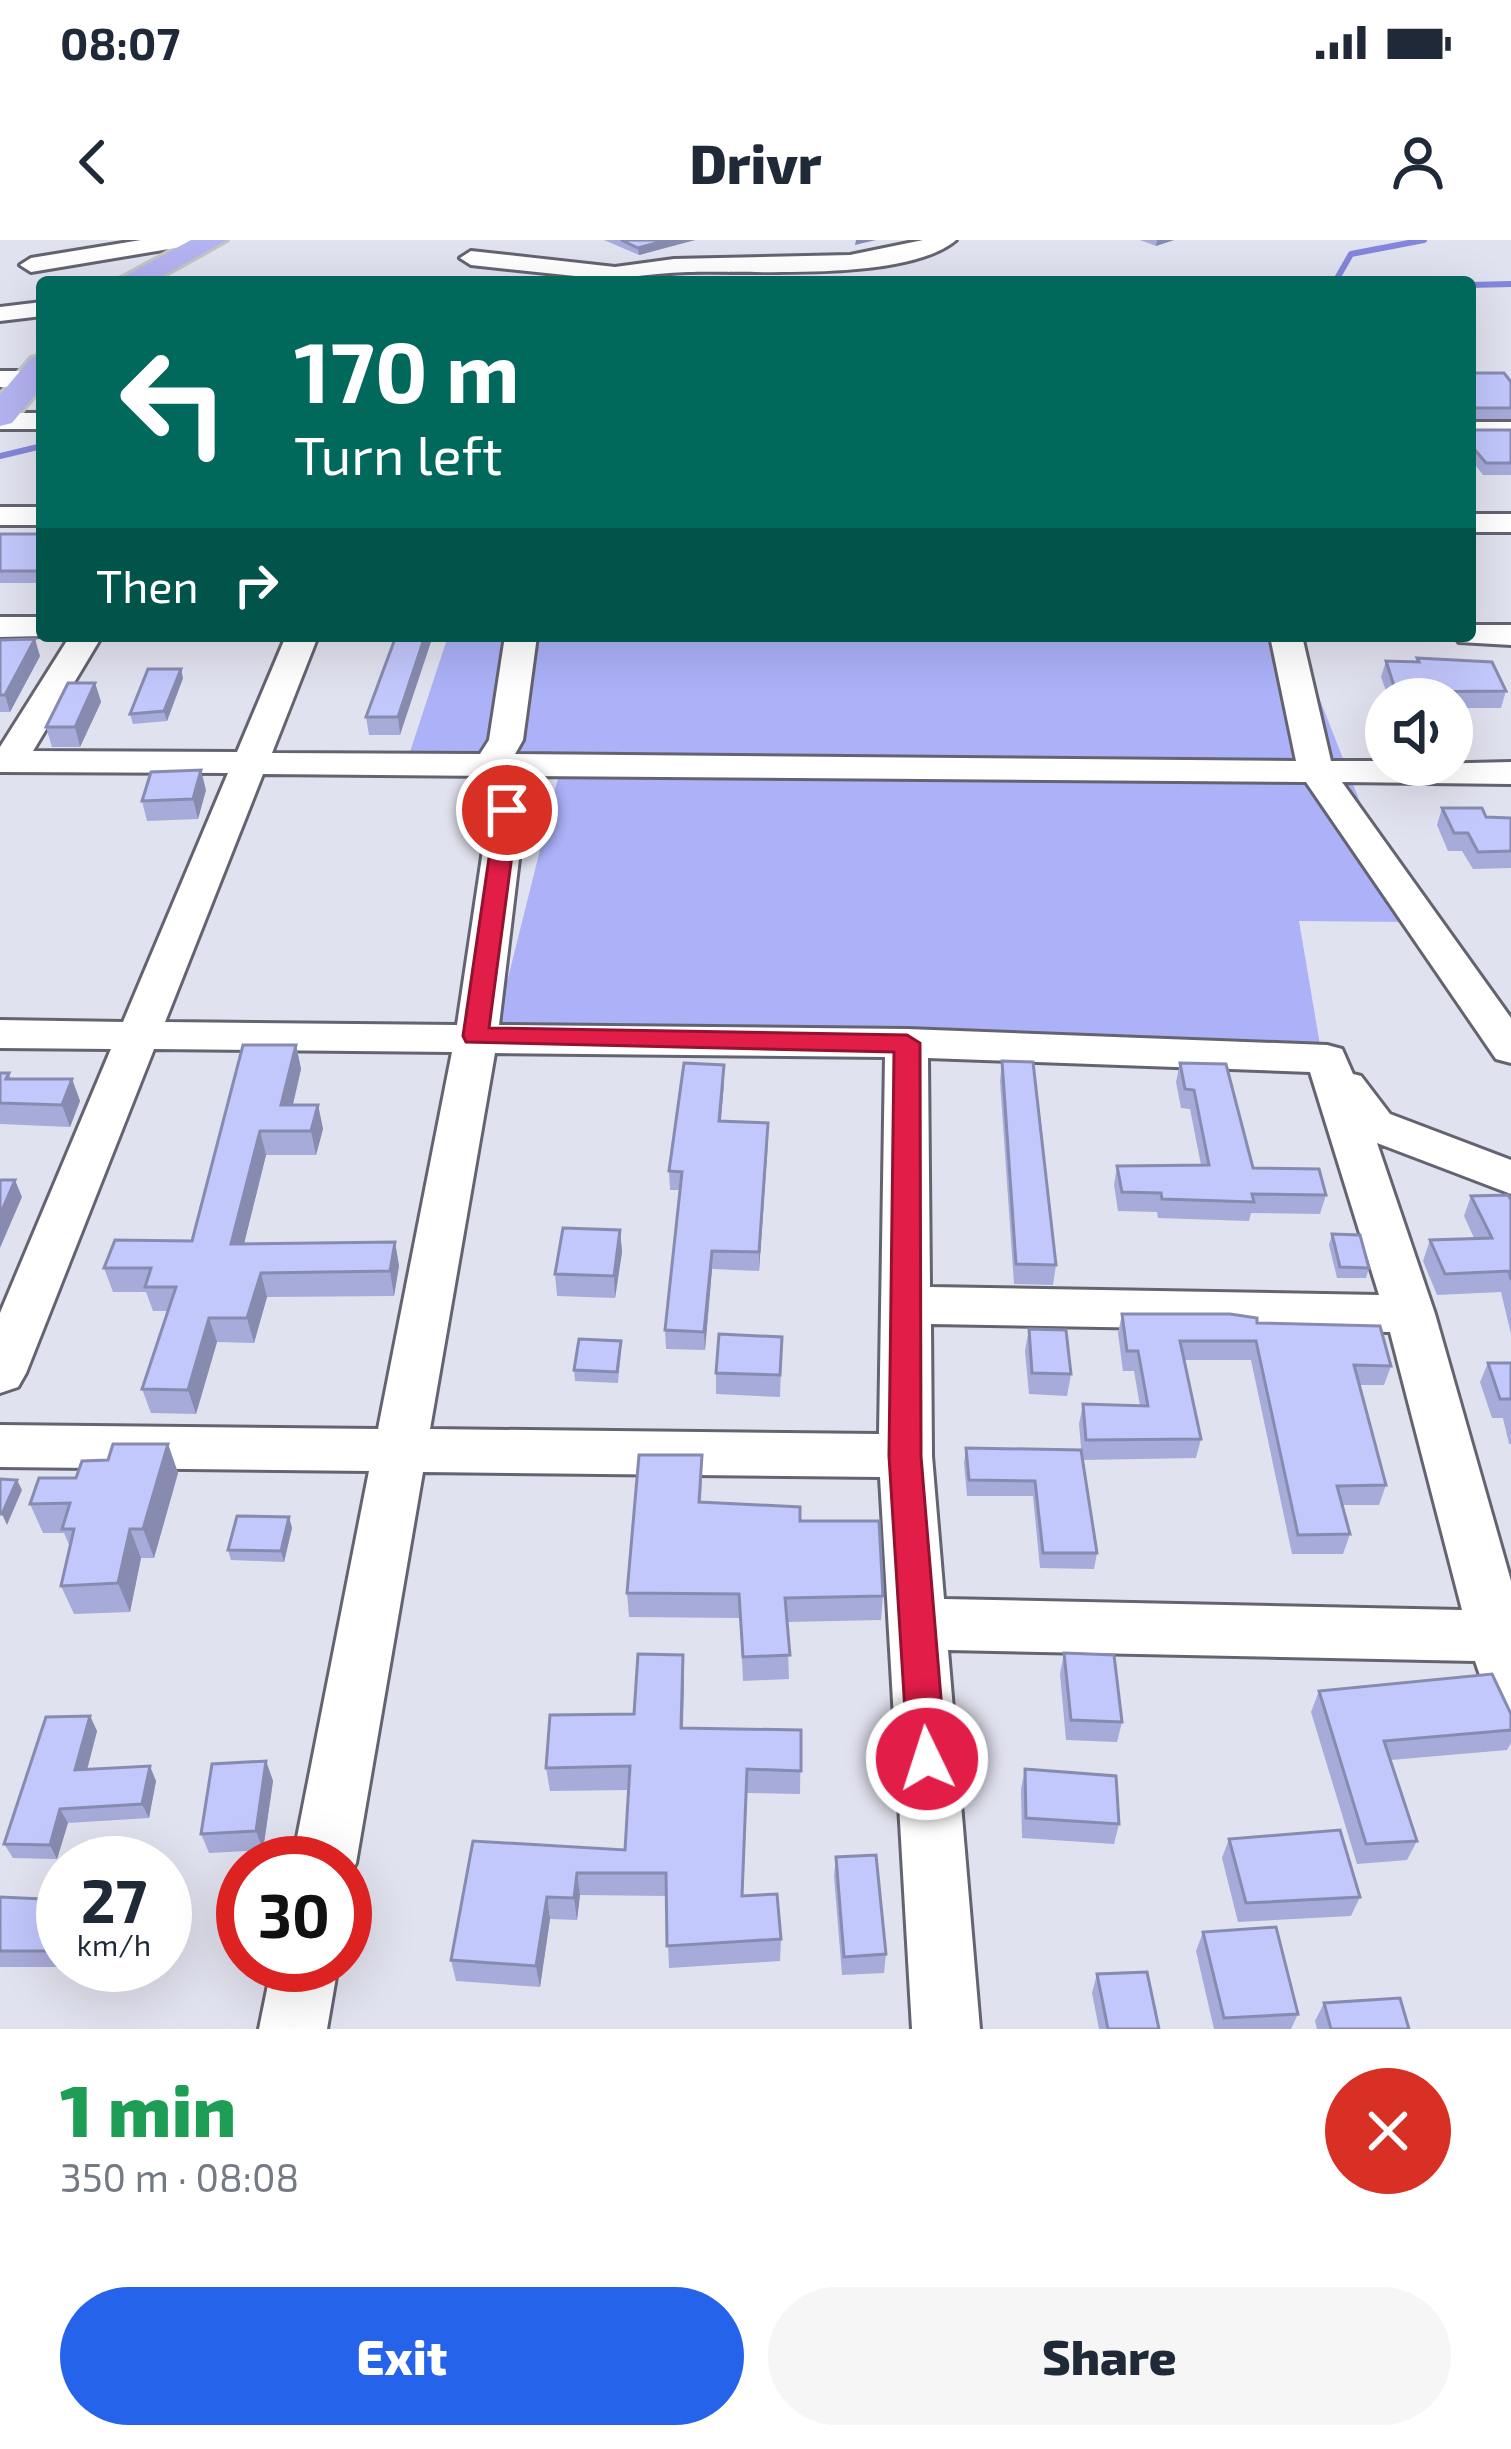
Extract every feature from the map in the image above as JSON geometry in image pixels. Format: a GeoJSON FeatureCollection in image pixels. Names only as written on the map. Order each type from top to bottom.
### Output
{"type":"FeatureCollection","features":[{"type":"Feature","properties":{"kind":"main road"},"geometry":{"type":"LineString","coordinates":[[141,276],[213,240]]}},
{"type":"Feature","properties":{"kind":"main road"},"geometry":{"type":"LineString","coordinates":[[0,419],[24,375]]}},
{"type":"Feature","properties":{"kind":"street"},"geometry":{"type":"LineString","coordinates":[[70,276],[20,264],[181,240]]}},
{"type":"Feature","properties":{"kind":"street"},"geometry":{"type":"LineString","coordinates":[[605,276],[685,265],[853,263],[911,254],[945,240]]}},
{"type":"Feature","properties":{"kind":"street"},"geometry":{"type":"LineString","coordinates":[[101,276],[134,245]]}},
{"type":"Feature","properties":{"kind":"street"},"geometry":{"type":"LineString","coordinates":[[469,260],[618,273]]}},
{"type":"Feature","properties":{"kind":"street"},"geometry":{"type":"LineString","coordinates":[[0,314],[36,311]]}},
{"type":"Feature","properties":{"kind":"street"},"geometry":{"type":"LineString","coordinates":[[0,419],[36,421]]}},
{"type":"Feature","properties":{"kind":"street"},"geometry":{"type":"LineString","coordinates":[[1476,430],[1511,430]]}},
{"type":"Feature","properties":{"kind":"street"},"geometry":{"type":"LineString","coordinates":[[0,516],[36,516]]}},
{"type":"Feature","properties":{"kind":"street"},"geometry":{"type":"LineString","coordinates":[[1476,523],[1511,523]]}},
{"type":"Feature","properties":{"kind":"street"},"geometry":{"type":"LineString","coordinates":[[0,627],[36,627]]}},
{"type":"Feature","properties":{"kind":"street"},"geometry":{"type":"LineString","coordinates":[[1476,634],[1511,635]]}},
{"type":"Feature","properties":{"kind":"street"},"geometry":{"type":"LineString","coordinates":[[4,761],[82,642]]}},
{"type":"Feature","properties":{"kind":"street"},"geometry":{"type":"LineString","coordinates":[[0,1373],[299,642]]}},
{"type":"Feature","properties":{"kind":"street"},"geometry":{"type":"LineString","coordinates":[[329,1836],[476,1036],[520,642]]}},
{"type":"Feature","properties":{"kind":"street"},"geometry":{"type":"LineString","coordinates":[[1287,642],[1316,771],[1511,1048]]}},
{"type":"Feature","properties":{"kind":"street"},"geometry":{"type":"LineString","coordinates":[[4,761],[1511,773]]}},
{"type":"Feature","properties":{"kind":"street"},"geometry":{"type":"LineString","coordinates":[[0,1034],[137,1039],[476,1036],[907,1043],[1327,1059]]}},
{"type":"Feature","properties":{"kind":"street"},"geometry":{"type":"LineString","coordinates":[[907,1043],[905,1456],[946,2029]]}},
{"type":"Feature","properties":{"kind":"street"},"geometry":{"type":"LineString","coordinates":[[1327,1059],[1374,1125],[1511,1178]]}},
{"type":"Feature","properties":{"kind":"street"},"geometry":{"type":"LineString","coordinates":[[917,1624],[1504,1660],[1410,1314],[1327,1059]]}},
{"type":"Feature","properties":{"kind":"street"},"geometry":{"type":"LineString","coordinates":[[906,1305],[1410,1314]]}},
{"type":"Feature","properties":{"kind":"street"},"geometry":{"type":"LineString","coordinates":[[0,1446],[905,1456]]}},
{"type":"Feature","properties":{"kind":"street"},"geometry":{"type":"LineString","coordinates":[[293,2029],[300,1992]]}},
{"type":"Feature","properties":{"kind":"shaded area"},"geometry":{"type":"Polygon","coordinates":[[[446,642],[1297,642],[1407,922],[1299,921],[1320,1045],[497,1022],[558,778],[405,767],[446,642]]]}},
{"type":"Feature","properties":{"kind":"building"},"geometry":{"type":"Polygon","coordinates":[[[621,240],[667,240],[638,248],[621,240]]]}},
{"type":"Feature","properties":{"kind":"building"},"geometry":{"type":"Polygon","coordinates":[[[1476,373],[1504,373],[1511,382],[1511,408],[1476,408],[1476,373]]]}},
{"type":"Feature","properties":{"kind":"building"},"geometry":{"type":"Polygon","coordinates":[[[1476,430],[1511,430],[1511,463],[1486,463],[1476,451],[1476,430]]]}},
{"type":"Feature","properties":{"kind":"building"},"geometry":{"type":"Polygon","coordinates":[[[0,534],[36,534],[36,571],[0,571],[0,534]]]}},
{"type":"Feature","properties":{"kind":"building"},"geometry":{"type":"Polygon","coordinates":[[[35,639],[5,695],[0,695],[0,640],[35,639]]]}},
{"type":"Feature","properties":{"kind":"building"},"geometry":{"type":"Polygon","coordinates":[[[394,642],[423,642],[398,717],[366,717],[394,642]]]}},
{"type":"Feature","properties":{"kind":"building"},"geometry":{"type":"Polygon","coordinates":[[[1417,658],[1492,662],[1506,691],[1473,691],[1473,678],[1391,678],[1386,661],[1419,662],[1417,658]]]}},
{"type":"Feature","properties":{"kind":"building"},"geometry":{"type":"Polygon","coordinates":[[[148,669],[181,669],[164,711],[130,714],[148,669]]]}},
{"type":"Feature","properties":{"kind":"building"},"geometry":{"type":"Polygon","coordinates":[[[68,683],[95,683],[75,727],[46,727],[68,683]]]}},
{"type":"Feature","properties":{"kind":"building"},"geometry":{"type":"Polygon","coordinates":[[[201,770],[193,799],[142,801],[151,772],[201,770]]]}},
{"type":"Feature","properties":{"kind":"building"},"geometry":{"type":"Polygon","coordinates":[[[1442,808],[1482,808],[1486,817],[1511,818],[1511,851],[1478,852],[1468,833],[1454,833],[1442,808]]]}},
{"type":"Feature","properties":{"kind":"building"},"geometry":{"type":"Polygon","coordinates":[[[243,1045],[296,1045],[281,1105],[318,1105],[311,1131],[260,1131],[231,1244],[395,1242],[390,1271],[261,1273],[247,1318],[209,1318],[188,1390],[142,1389],[176,1287],[145,1287],[151,1268],[104,1268],[115,1240],[192,1241],[243,1045]]]}},
{"type":"Feature","properties":{"kind":"building"},"geometry":{"type":"Polygon","coordinates":[[[1002,1061],[1033,1062],[1056,1265],[1016,1264],[1002,1061]]]}},
{"type":"Feature","properties":{"kind":"building"},"geometry":{"type":"Polygon","coordinates":[[[684,1063],[724,1065],[719,1121],[768,1123],[759,1252],[712,1251],[704,1332],[665,1330],[682,1172],[669,1171],[684,1063]]]}},
{"type":"Feature","properties":{"kind":"building"},"geometry":{"type":"Polygon","coordinates":[[[1180,1063],[1226,1064],[1253,1168],[1319,1169],[1326,1195],[1252,1194],[1254,1202],[1162,1199],[1161,1193],[1122,1192],[1117,1166],[1209,1165],[1194,1090],[1185,1089],[1180,1063]]]}},
{"type":"Feature","properties":{"kind":"building"},"geometry":{"type":"Polygon","coordinates":[[[0,1073],[9,1073],[6,1079],[72,1079],[62,1105],[0,1103],[0,1073]]]}},
{"type":"Feature","properties":{"kind":"building"},"geometry":{"type":"Polygon","coordinates":[[[0,1180],[15,1180],[0,1215],[0,1180]]]}},
{"type":"Feature","properties":{"kind":"building"},"geometry":{"type":"Polygon","coordinates":[[[1508,1195],[1511,1280],[1509,1271],[1445,1274],[1430,1240],[1492,1238],[1471,1196],[1508,1195]]]}},
{"type":"Feature","properties":{"kind":"building"},"geometry":{"type":"Polygon","coordinates":[[[563,1228],[620,1230],[614,1276],[555,1274],[563,1228]]]}},
{"type":"Feature","properties":{"kind":"building"},"geometry":{"type":"Polygon","coordinates":[[[1332,1234],[1360,1235],[1369,1268],[1340,1267],[1332,1234]]]}},
{"type":"Feature","properties":{"kind":"building"},"geometry":{"type":"Polygon","coordinates":[[[1122,1314],[1230,1314],[1257,1318],[1257,1323],[1380,1326],[1391,1366],[1354,1365],[1386,1485],[1337,1486],[1350,1534],[1298,1535],[1256,1341],[1180,1341],[1201,1439],[1086,1440],[1083,1404],[1148,1406],[1138,1351],[1127,1351],[1122,1314]]]}},
{"type":"Feature","properties":{"kind":"building"},"geometry":{"type":"Polygon","coordinates":[[[1029,1329],[1066,1330],[1071,1374],[1032,1373],[1029,1329]]]}},
{"type":"Feature","properties":{"kind":"building"},"geometry":{"type":"Polygon","coordinates":[[[719,1334],[782,1337],[780,1375],[716,1373],[719,1334]]]}},
{"type":"Feature","properties":{"kind":"building"},"geometry":{"type":"Polygon","coordinates":[[[579,1339],[621,1341],[617,1372],[574,1370],[579,1339]]]}},
{"type":"Feature","properties":{"kind":"building"},"geometry":{"type":"Polygon","coordinates":[[[1488,1363],[1511,1363],[1511,1399],[1500,1399],[1488,1363]]]}},
{"type":"Feature","properties":{"kind":"building"},"geometry":{"type":"Polygon","coordinates":[[[113,1444],[168,1444],[143,1529],[130,1529],[118,1583],[61,1586],[74,1529],[62,1529],[70,1503],[30,1504],[39,1478],[76,1478],[82,1461],[108,1460],[113,1444]]]}},
{"type":"Feature","properties":{"kind":"building"},"geometry":{"type":"Polygon","coordinates":[[[966,1448],[1081,1450],[1097,1553],[1043,1553],[1035,1481],[969,1480],[966,1448]]]}},
{"type":"Feature","properties":{"kind":"building"},"geometry":{"type":"Polygon","coordinates":[[[639,1455],[702,1455],[699,1502],[800,1507],[800,1521],[879,1521],[883,1596],[785,1598],[790,1655],[743,1657],[739,1594],[627,1593],[639,1455]]]}},
{"type":"Feature","properties":{"kind":"building"},"geometry":{"type":"Polygon","coordinates":[[[0,1479],[17,1480],[2,1514],[0,1514],[0,1479]]]}},
{"type":"Feature","properties":{"kind":"building"},"geometry":{"type":"Polygon","coordinates":[[[237,1516],[289,1517],[281,1551],[228,1550],[237,1516]]]}},
{"type":"Feature","properties":{"kind":"building"},"geometry":{"type":"Polygon","coordinates":[[[1064,1653],[1114,1655],[1122,1722],[1071,1720],[1064,1653]]]}},
{"type":"Feature","properties":{"kind":"building"},"geometry":{"type":"Polygon","coordinates":[[[638,1654],[683,1655],[681,1728],[801,1730],[801,1771],[747,1769],[742,1896],[777,1894],[781,1939],[667,1946],[666,1873],[577,1873],[574,1898],[547,1897],[536,1966],[451,1960],[473,1841],[625,1850],[630,1766],[546,1768],[550,1715],[634,1714],[638,1654]]]}},
{"type":"Feature","properties":{"kind":"building"},"geometry":{"type":"Polygon","coordinates":[[[1492,1674],[1511,1714],[1511,1730],[1384,1741],[1417,1841],[1366,1844],[1319,1691],[1492,1674]]]}},
{"type":"Feature","properties":{"kind":"building"},"geometry":{"type":"Polygon","coordinates":[[[90,1716],[75,1770],[150,1766],[142,1804],[60,1809],[52,1836],[36,1836],[36,1845],[4,1844],[46,1717],[90,1716]]]}},
{"type":"Feature","properties":{"kind":"building"},"geometry":{"type":"Polygon","coordinates":[[[266,1761],[256,1831],[201,1834],[212,1764],[266,1761]]]}},
{"type":"Feature","properties":{"kind":"building"},"geometry":{"type":"Polygon","coordinates":[[[1025,1769],[1116,1776],[1119,1824],[1026,1818],[1025,1769]]]}},
{"type":"Feature","properties":{"kind":"building"},"geometry":{"type":"Polygon","coordinates":[[[1340,1830],[1360,1897],[1246,1903],[1229,1839],[1340,1830]]]}},
{"type":"Feature","properties":{"kind":"building"},"geometry":{"type":"Polygon","coordinates":[[[876,1855],[886,1954],[844,1957],[836,1857],[876,1855]]]}},
{"type":"Feature","properties":{"kind":"building"},"geometry":{"type":"Polygon","coordinates":[[[0,1897],[36,1899],[36,1951],[0,1951],[0,1897]]]}},
{"type":"Feature","properties":{"kind":"building"},"geometry":{"type":"Polygon","coordinates":[[[1276,1927],[1298,2014],[1224,2018],[1203,1932],[1276,1927]]]}},
{"type":"Feature","properties":{"kind":"building"},"geometry":{"type":"Polygon","coordinates":[[[1147,1972],[1159,2029],[1108,2029],[1097,1974],[1147,1972]]]}},
{"type":"Feature","properties":{"kind":"building"},"geometry":{"type":"Polygon","coordinates":[[[1400,1998],[1409,2029],[1331,2029],[1324,2003],[1400,1998]]]}},
{"type":"Feature","properties":{"kind":"waterway"},"geometry":{"type":"LineString","coordinates":[[1338,276],[1351,254],[1424,240]]}},
{"type":"Feature","properties":{"kind":"waterway"},"geometry":{"type":"LineString","coordinates":[[1476,285],[1511,284]]}},
{"type":"Feature","properties":{"kind":"waterway"},"geometry":{"type":"LineString","coordinates":[[0,456],[36,447]]}},
{"type":"Feature","properties":{"kind":"route"},"geometry":{"type":"LineString","coordinates":[[507,810],[476,1036],[907,1043],[905,1456],[927,1759]]}}]}
